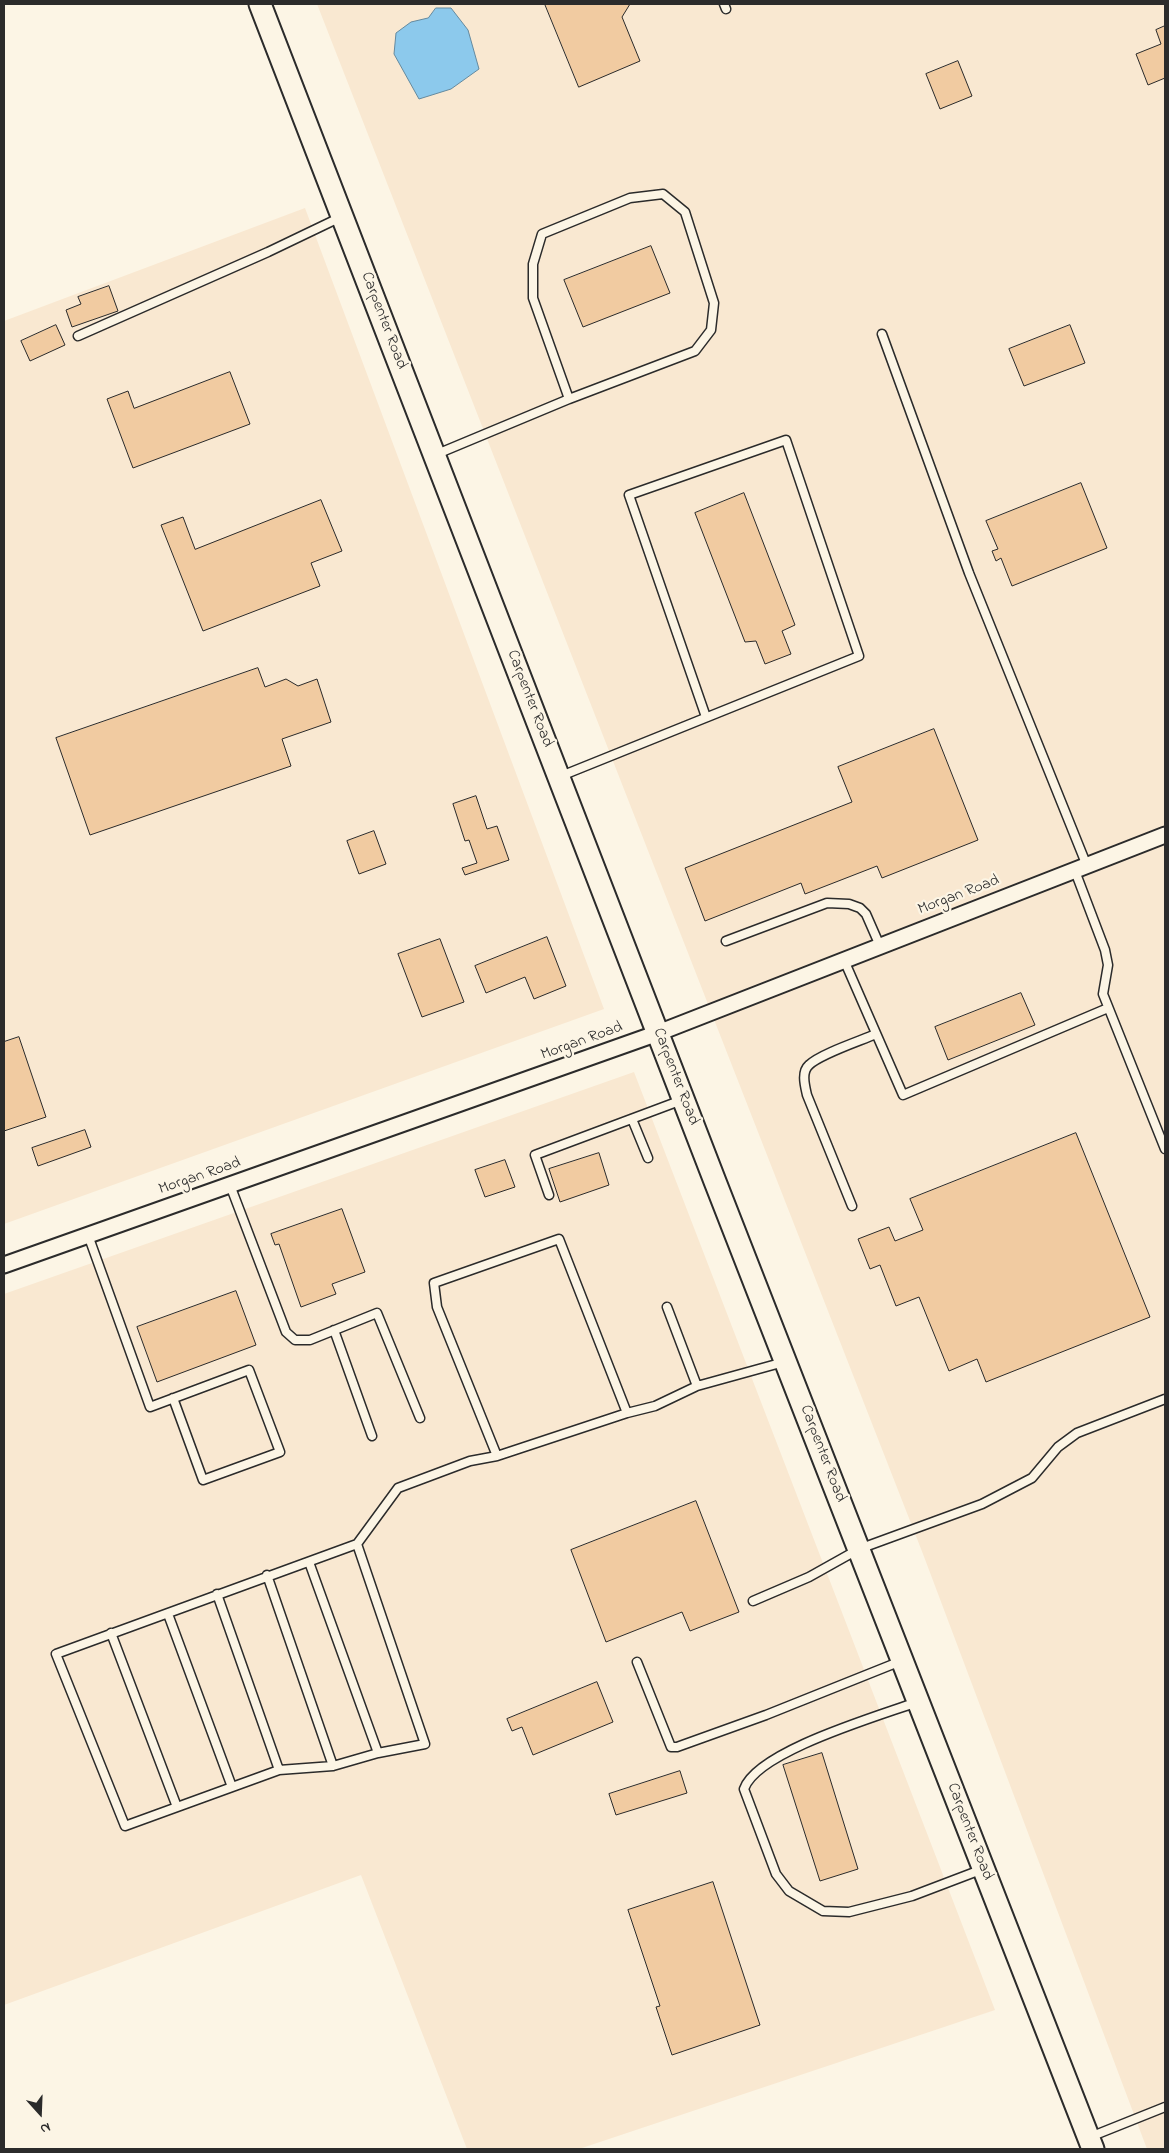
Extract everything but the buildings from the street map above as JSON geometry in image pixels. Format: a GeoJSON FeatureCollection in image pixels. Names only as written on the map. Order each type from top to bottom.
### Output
{"type":"FeatureCollection","features":[{"type":"Feature","properties":{"kind":"main road","name":"Carpenter Road"},"geometry":{"type":"LineString","coordinates":[[260,4],[683,1099],[1090,2144]]}},
{"type":"Feature","properties":{"kind":"street","name":"Morgan Road"},"geometry":{"type":"LineString","coordinates":[[4,1265],[658,1033],[1165,835]]}},
{"type":"Feature","properties":{"kind":"lane"},"geometry":{"type":"LineString","coordinates":[[435,455],[569,399],[695,351],[711,330],[714,302],[685,212],[663,194],[630,198],[542,234],[533,264],[533,298],[569,399]]}},
{"type":"Feature","properties":{"kind":"lane"},"geometry":{"type":"LineString","coordinates":[[78,336],[268,252],[342,216]]}},
{"type":"Feature","properties":{"kind":"lane"},"geometry":{"type":"LineString","coordinates":[[882,334],[969,573],[1081,868],[1108,965],[1103,994],[1165,1149]]}},
{"type":"Feature","properties":{"kind":"lane"},"geometry":{"type":"LineString","coordinates":[[559,776],[859,656],[786,440],[629,495],[706,716]]}},
{"type":"Feature","properties":{"kind":"lane"},"geometry":{"type":"LineString","coordinates":[[726,942],[827,903],[849,904],[860,908],[866,914],[880,946]]}},
{"type":"Feature","properties":{"kind":"lane"},"geometry":{"type":"LineString","coordinates":[[844,960],[903,1095],[1108,1008]]}},
{"type":"Feature","properties":{"kind":"lane"},"geometry":{"type":"LineString","coordinates":[[852,1206],[807,1095],[804,1073],[808,1066],[822,1057],[876,1034]]}},
{"type":"Feature","properties":{"kind":"lane"},"geometry":{"type":"LineString","coordinates":[[549,1196],[535,1155],[683,1099]]}},
{"type":"Feature","properties":{"kind":"lane"},"geometry":{"type":"LineString","coordinates":[[632,1119],[648,1158]]}},
{"type":"Feature","properties":{"kind":"lane"},"geometry":{"type":"LineString","coordinates":[[230,1185],[286,1332],[295,1340],[310,1340],[377,1312],[420,1418]]}},
{"type":"Feature","properties":{"kind":"lane"},"geometry":{"type":"LineString","coordinates":[[88,1235],[150,1407],[173,1398],[249,1370],[280,1452],[203,1480],[173,1398]]}},
{"type":"Feature","properties":{"kind":"lane"},"geometry":{"type":"LineString","coordinates":[[497,1456],[437,1307],[434,1283],[559,1239],[627,1413]]}},
{"type":"Feature","properties":{"kind":"lane"},"geometry":{"type":"LineString","coordinates":[[667,1307],[697,1386]]}},
{"type":"Feature","properties":{"kind":"lane"},"geometry":{"type":"LineString","coordinates":[[334,1330],[372,1436]]}},
{"type":"Feature","properties":{"kind":"lane"},"geometry":{"type":"LineString","coordinates":[[357,1544],[425,1744],[378,1753],[333,1766],[279,1770],[126,1826],[56,1654],[357,1544],[398,1488],[470,1461],[497,1456],[627,1413],[655,1406],[697,1386],[786,1362]]}},
{"type":"Feature","properties":{"kind":"lane"},"geometry":{"type":"LineString","coordinates":[[753,1601],[810,1576],[859,1549],[982,1504],[1032,1478],[1065,1440],[1077,1433],[1165,1399]]}},
{"type":"Feature","properties":{"kind":"lane"},"geometry":{"type":"LineString","coordinates":[[309,1562],[378,1753]]}},
{"type":"Feature","properties":{"kind":"lane"},"geometry":{"type":"LineString","coordinates":[[268,1575],[333,1766]]}},
{"type":"Feature","properties":{"kind":"lane"},"geometry":{"type":"LineString","coordinates":[[218,1594],[279,1770]]}},
{"type":"Feature","properties":{"kind":"lane"},"geometry":{"type":"LineString","coordinates":[[168,1614],[232,1787]]}},
{"type":"Feature","properties":{"kind":"lane"},"geometry":{"type":"LineString","coordinates":[[111,1633],[177,1807]]}},
{"type":"Feature","properties":{"kind":"lane"},"geometry":{"type":"LineString","coordinates":[[637,1662],[671,1747],[677,1747],[766,1715],[903,1661]]}},
{"type":"Feature","properties":{"kind":"lane"},"geometry":{"type":"LineString","coordinates":[[919,1702],[792,1748],[757,1771],[747,1782],[744,1789],[776,1874],[789,1891],[823,1911],[849,1912],[912,1896],[984,1869]]}},
{"type":"Feature","properties":{"kind":"lane"},"geometry":{"type":"LineString","coordinates":[[1090,2144],[1165,2108]]}},
{"type":"Feature","properties":{"kind":"shaded area"},"geometry":{"type":"Polygon","coordinates":[[[317,4],[1165,4],[1165,2149],[1147,2149],[923,1554],[317,4]]]}},
{"type":"Feature","properties":{"kind":"shaded area"},"geometry":{"type":"Polygon","coordinates":[[[305,208],[604,1009],[4,1224],[4,321],[305,208]]]}},
{"type":"Feature","properties":{"kind":"shaded area"},"geometry":{"type":"Polygon","coordinates":[[[634,1072],[995,2010],[579,2149],[467,2149],[361,1875],[4,2005],[4,1294],[634,1072]]]}},
{"type":"Feature","properties":{"kind":"water"},"geometry":{"type":"Polygon","coordinates":[[[436,8],[451,8],[468,30],[479,69],[451,89],[419,99],[394,54],[396,33],[411,22],[428,18],[436,8]]]}}]}
